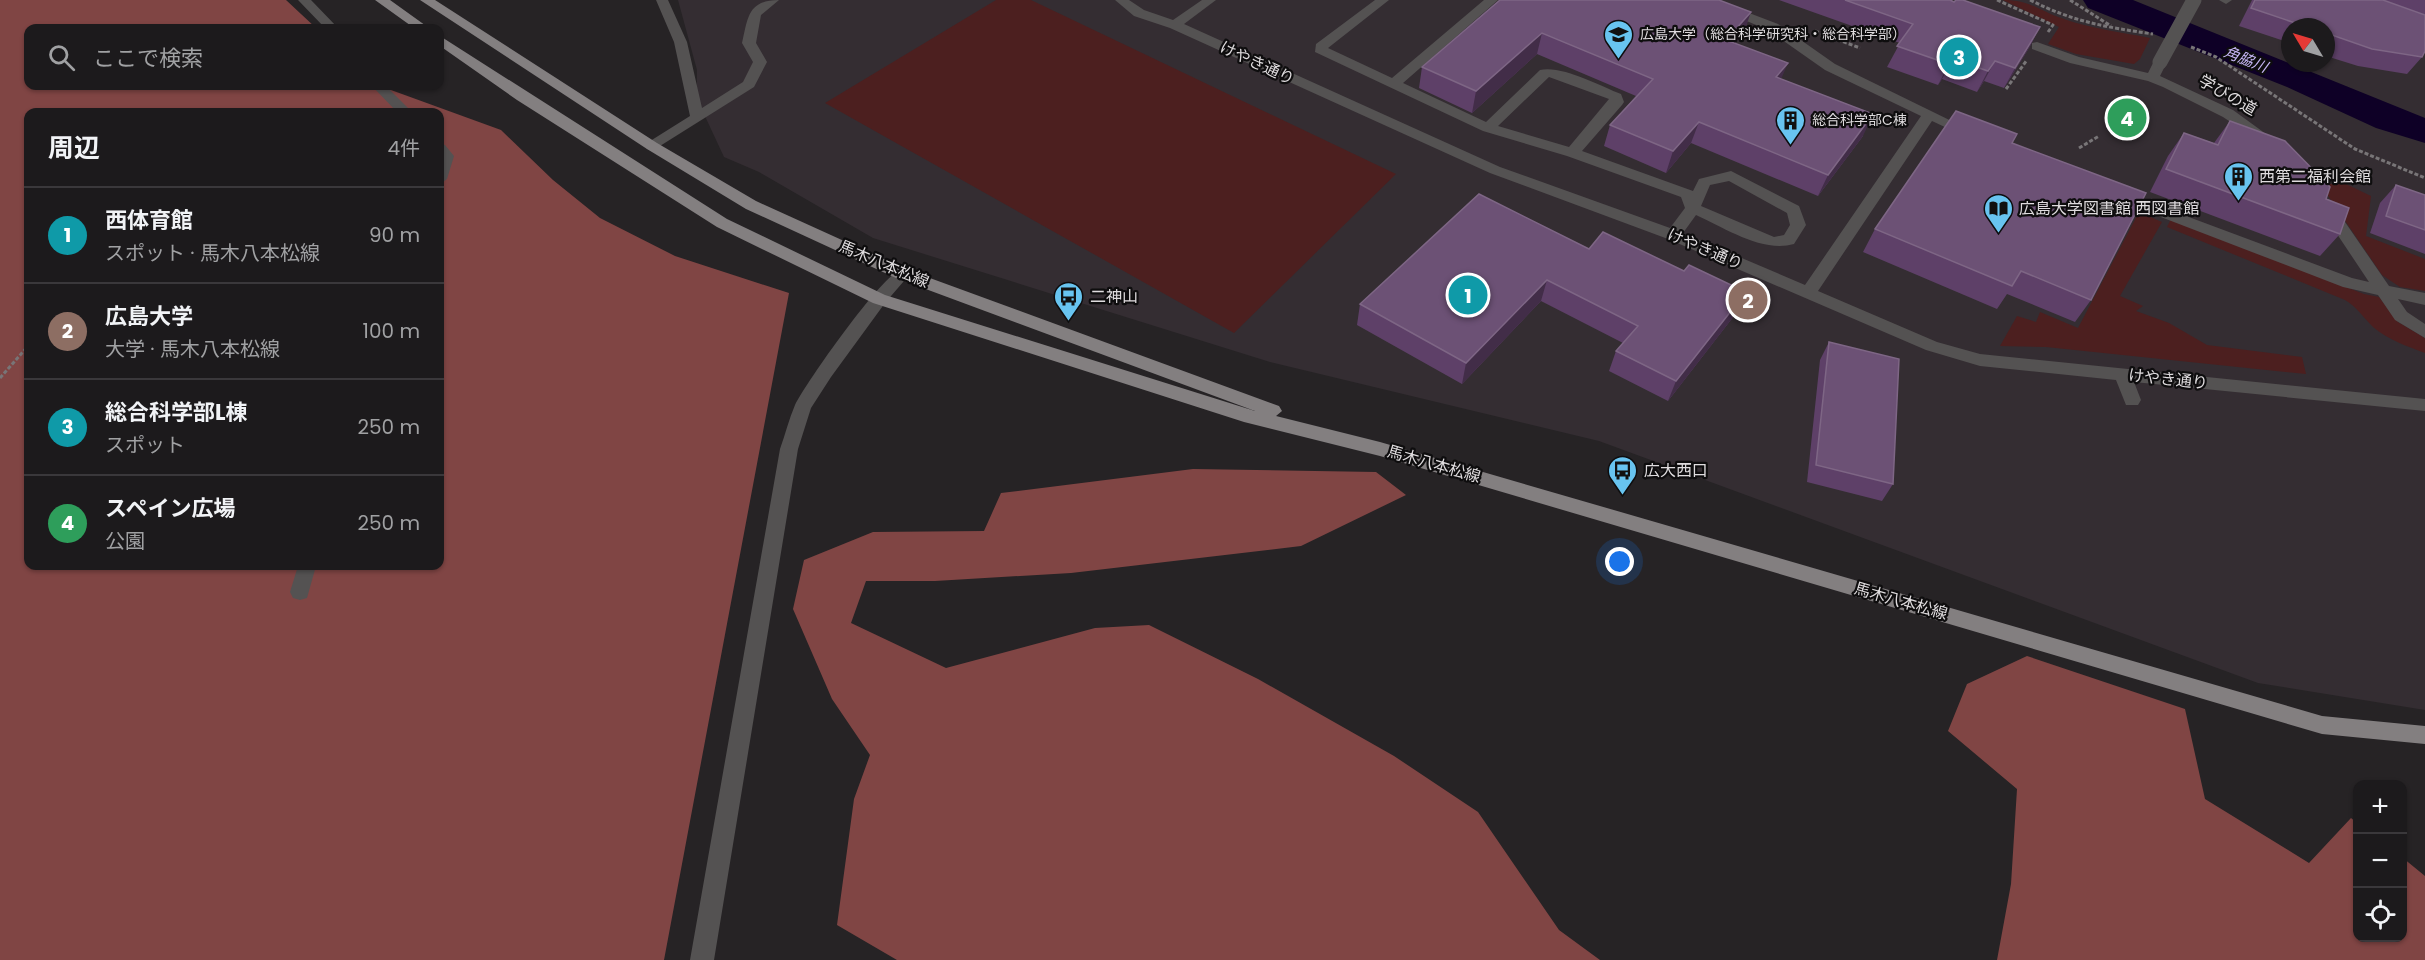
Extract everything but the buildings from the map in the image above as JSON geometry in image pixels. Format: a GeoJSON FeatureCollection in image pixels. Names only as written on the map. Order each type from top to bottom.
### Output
{"type":"FeatureCollection","features":[{"type":"Feature","properties":{"kind":"main road"},"geometry":{"type":"LineString","coordinates":[[381,0],[416,24]]}},
{"type":"Feature","properties":{"kind":"main road","name":"馬木八本松線"},"geometry":{"type":"LineString","coordinates":[[426,0],[652,146],[751,205],[902,274],[1251,404],[1380,448],[2322,725],[2425,735]]}},
{"type":"Feature","properties":{"kind":"main road","name":"馬木八本松線"},"geometry":{"type":"LineString","coordinates":[[444,43],[522,97],[722,223],[879,299],[1244,415],[1380,448]]}},
{"type":"Feature","properties":{"kind":"street"},"geometry":{"type":"LineString","coordinates":[[304,0],[328,24]]}},
{"type":"Feature","properties":{"kind":"street"},"geometry":{"type":"LineString","coordinates":[[662,0],[671,14],[685,60],[697,117]]}},
{"type":"Feature","properties":{"kind":"street"},"geometry":{"type":"LineString","coordinates":[[652,146],[749,84],[760,63],[749,43],[755,13],[773,0]]}},
{"type":"Feature","properties":{"kind":"street","name":"けやき通り"},"geometry":{"type":"LineString","coordinates":[[1121,0],[1139,13],[1175,25],[1495,170],[1673,235],[1932,346],[1980,360],[2425,405]]}},
{"type":"Feature","properties":{"kind":"street"},"geometry":{"type":"LineString","coordinates":[[1175,25],[1210,0]]}},
{"type":"Feature","properties":{"kind":"street"},"geometry":{"type":"LineString","coordinates":[[1383,0],[1321,47],[1322,52],[1488,128],[1572,153],[1687,194],[1694,208],[1773,242],[1790,240],[1798,225],[1794,210],[1731,176],[1704,182],[1694,208],[1673,235]]}},
{"type":"Feature","properties":{"kind":"street"},"geometry":{"type":"LineString","coordinates":[[1394,84],[1492,0]]}},
{"type":"Feature","properties":{"kind":"street"},"geometry":{"type":"LineString","coordinates":[[1703,0],[1773,27],[1830,67],[1928,116],[1980,138]]}},
{"type":"Feature","properties":{"kind":"street"},"geometry":{"type":"LineString","coordinates":[[2152,78],[2194,0]]}},
{"type":"Feature","properties":{"kind":"street","name":"学びの道"},"geometry":{"type":"LineString","coordinates":[[2037,46],[2075,60],[2152,78],[2197,96],[2233,116],[2268,140],[2282,154]]}},
{"type":"Feature","properties":{"kind":"street"},"geometry":{"type":"LineString","coordinates":[[1488,128],[1545,74],[1554,73],[1616,97],[1617,102],[1572,153]]}},
{"type":"Feature","properties":{"kind":"street"},"geometry":{"type":"LineString","coordinates":[[383,90],[401,108]]}},
{"type":"Feature","properties":{"kind":"street"},"geometry":{"type":"LineString","coordinates":[[1808,293],[1928,116]]}},
{"type":"Feature","properties":{"kind":"street"},"geometry":{"type":"LineString","coordinates":[[2103,189],[2349,283],[2383,292],[2425,299]]}},
{"type":"Feature","properties":{"kind":"street"},"geometry":{"type":"LineString","coordinates":[[2322,201],[2401,316],[2425,332]]}},
{"type":"Feature","properties":{"kind":"street"},"geometry":{"type":"LineString","coordinates":[[702,960],[789,449],[803,407],[879,299],[902,274]]}},
{"type":"Feature","properties":{"kind":"street"},"geometry":{"type":"LineString","coordinates":[[2123,375],[2132,400]]}},
{"type":"Feature","properties":{"kind":"street"},"geometry":{"type":"LineString","coordinates":[[300,592],[306,570]]}},
{"type":"Feature","properties":{"kind":"path"},"geometry":{"type":"LineString","coordinates":[[2030,0],[2062,16],[2088,24],[2144,31],[2163,37]]}},
{"type":"Feature","properties":{"kind":"path"},"geometry":{"type":"LineString","coordinates":[[2070,0],[2112,26]]}},
{"type":"Feature","properties":{"kind":"path"},"geometry":{"type":"LineString","coordinates":[[2182,44],[2216,57],[2355,149],[2425,178]]}},
{"type":"Feature","properties":{"kind":"path"},"geometry":{"type":"LineString","coordinates":[[2079,148],[2099,136]]}},
{"type":"Feature","properties":{"kind":"path"},"geometry":{"type":"LineString","coordinates":[[0,378],[24,351]]}},
{"type":"Feature","properties":{"kind":"shaded area"},"geometry":{"type":"Polygon","coordinates":[[[0,0],[286,0],[312,24],[24,24],[24,90],[391,90],[440,108],[24,108],[24,570],[444,570],[444,109],[501,130],[553,180],[600,218],[675,256],[789,293],[664,960],[0,960],[0,0]]]}},
{"type":"Feature","properties":{"kind":"shaded area"},"geometry":{"type":"Polygon","coordinates":[[[678,0],[2425,0],[2425,710],[2258,683],[1599,441],[1270,362],[873,238],[759,172],[724,157],[697,99],[697,70],[678,0]]]}},
{"type":"Feature","properties":{"kind":"shaded area"},"geometry":{"type":"Polygon","coordinates":[[[996,0],[1031,0],[1396,174],[1234,333],[825,103],[996,0]]]}},
{"type":"Feature","properties":{"kind":"shaded area"},"geometry":{"type":"Polygon","coordinates":[[[2003,0],[2028,4],[2055,16],[2085,25],[2150,38],[2140,59],[2134,64],[2076,54],[2048,44],[2059,27],[2003,0]]]}},
{"type":"Feature","properties":{"kind":"shaded area"},"geometry":{"type":"Polygon","coordinates":[[[2320,184],[2346,184],[2371,196],[2366,236],[2425,259],[2425,291],[2400,287],[2382,275],[2320,184]]]}},
{"type":"Feature","properties":{"kind":"shaded area"},"geometry":{"type":"Polygon","coordinates":[[[2139,212],[2162,222],[2120,296],[2143,306],[2136,311],[2169,323],[2207,345],[2302,357],[2306,374],[2046,347],[2000,346],[2017,316],[2036,322],[2040,312],[2078,328],[2139,212]]]}},
{"type":"Feature","properties":{"kind":"shaded area"},"geometry":{"type":"Polygon","coordinates":[[[2171,219],[2364,294],[2379,297],[2398,322],[2425,338],[2425,353],[2385,336],[2345,300],[2167,227],[2171,219]]]}},
{"type":"Feature","properties":{"kind":"shaded area"},"geometry":{"type":"Polygon","coordinates":[[[1193,469],[1376,472],[1406,495],[1301,546],[1071,573],[935,581],[866,581],[851,623],[946,668],[1095,628],[1149,625],[1258,679],[1394,756],[1478,812],[1559,930],[1600,960],[897,960],[837,925],[854,799],[870,755],[832,699],[793,609],[804,560],[873,532],[984,531],[1001,493],[1193,469]]]}},
{"type":"Feature","properties":{"kind":"shaded area"},"geometry":{"type":"Polygon","coordinates":[[[2027,656],[2185,709],[2205,799],[2309,863],[2351,818],[2353,820],[2353,942],[2407,942],[2407,861],[2425,876],[2425,960],[1997,960],[2011,884],[2017,789],[1948,731],[1967,684],[2027,656]]]}},
{"type":"Feature","properties":{"kind":"waterway","name":"角脇川"},"geometry":{"type":"LineString","coordinates":[[2101,0],[2300,79],[2390,119],[2425,131]]}},
{"type":"Feature","properties":{"kind":"place","name":"総合科学部L棟"},"geometry":{"type":"Point","coordinates":[1959,57]}},
{"type":"Feature","properties":{"kind":"place","name":"広島大学（総合科学研究科・総合科学部）"},"geometry":{"type":"Point","coordinates":[1619,60]}},
{"type":"Feature","properties":{"kind":"place","name":"スペイン広場"},"geometry":{"type":"Point","coordinates":[2127,118]}},
{"type":"Feature","properties":{"kind":"place","name":"総合科学部C棟"},"geometry":{"type":"Point","coordinates":[1791,146]}},
{"type":"Feature","properties":{"kind":"place","name":"西第二福利会館"},"geometry":{"type":"Point","coordinates":[2238,202]}},
{"type":"Feature","properties":{"kind":"place","name":"広島大学図書館 西図書館"},"geometry":{"type":"Point","coordinates":[1998,234]}},
{"type":"Feature","properties":{"kind":"place","name":"西体育館"},"geometry":{"type":"Point","coordinates":[1468,295]}},
{"type":"Feature","properties":{"kind":"place","name":"広島大学"},"geometry":{"type":"Point","coordinates":[1748,300]}},
{"type":"Feature","properties":{"kind":"place","name":"二神山"},"geometry":{"type":"Point","coordinates":[1069,322]}},
{"type":"Feature","properties":{"kind":"place","name":"広大西口"},"geometry":{"type":"Point","coordinates":[1623,496]}}]}
